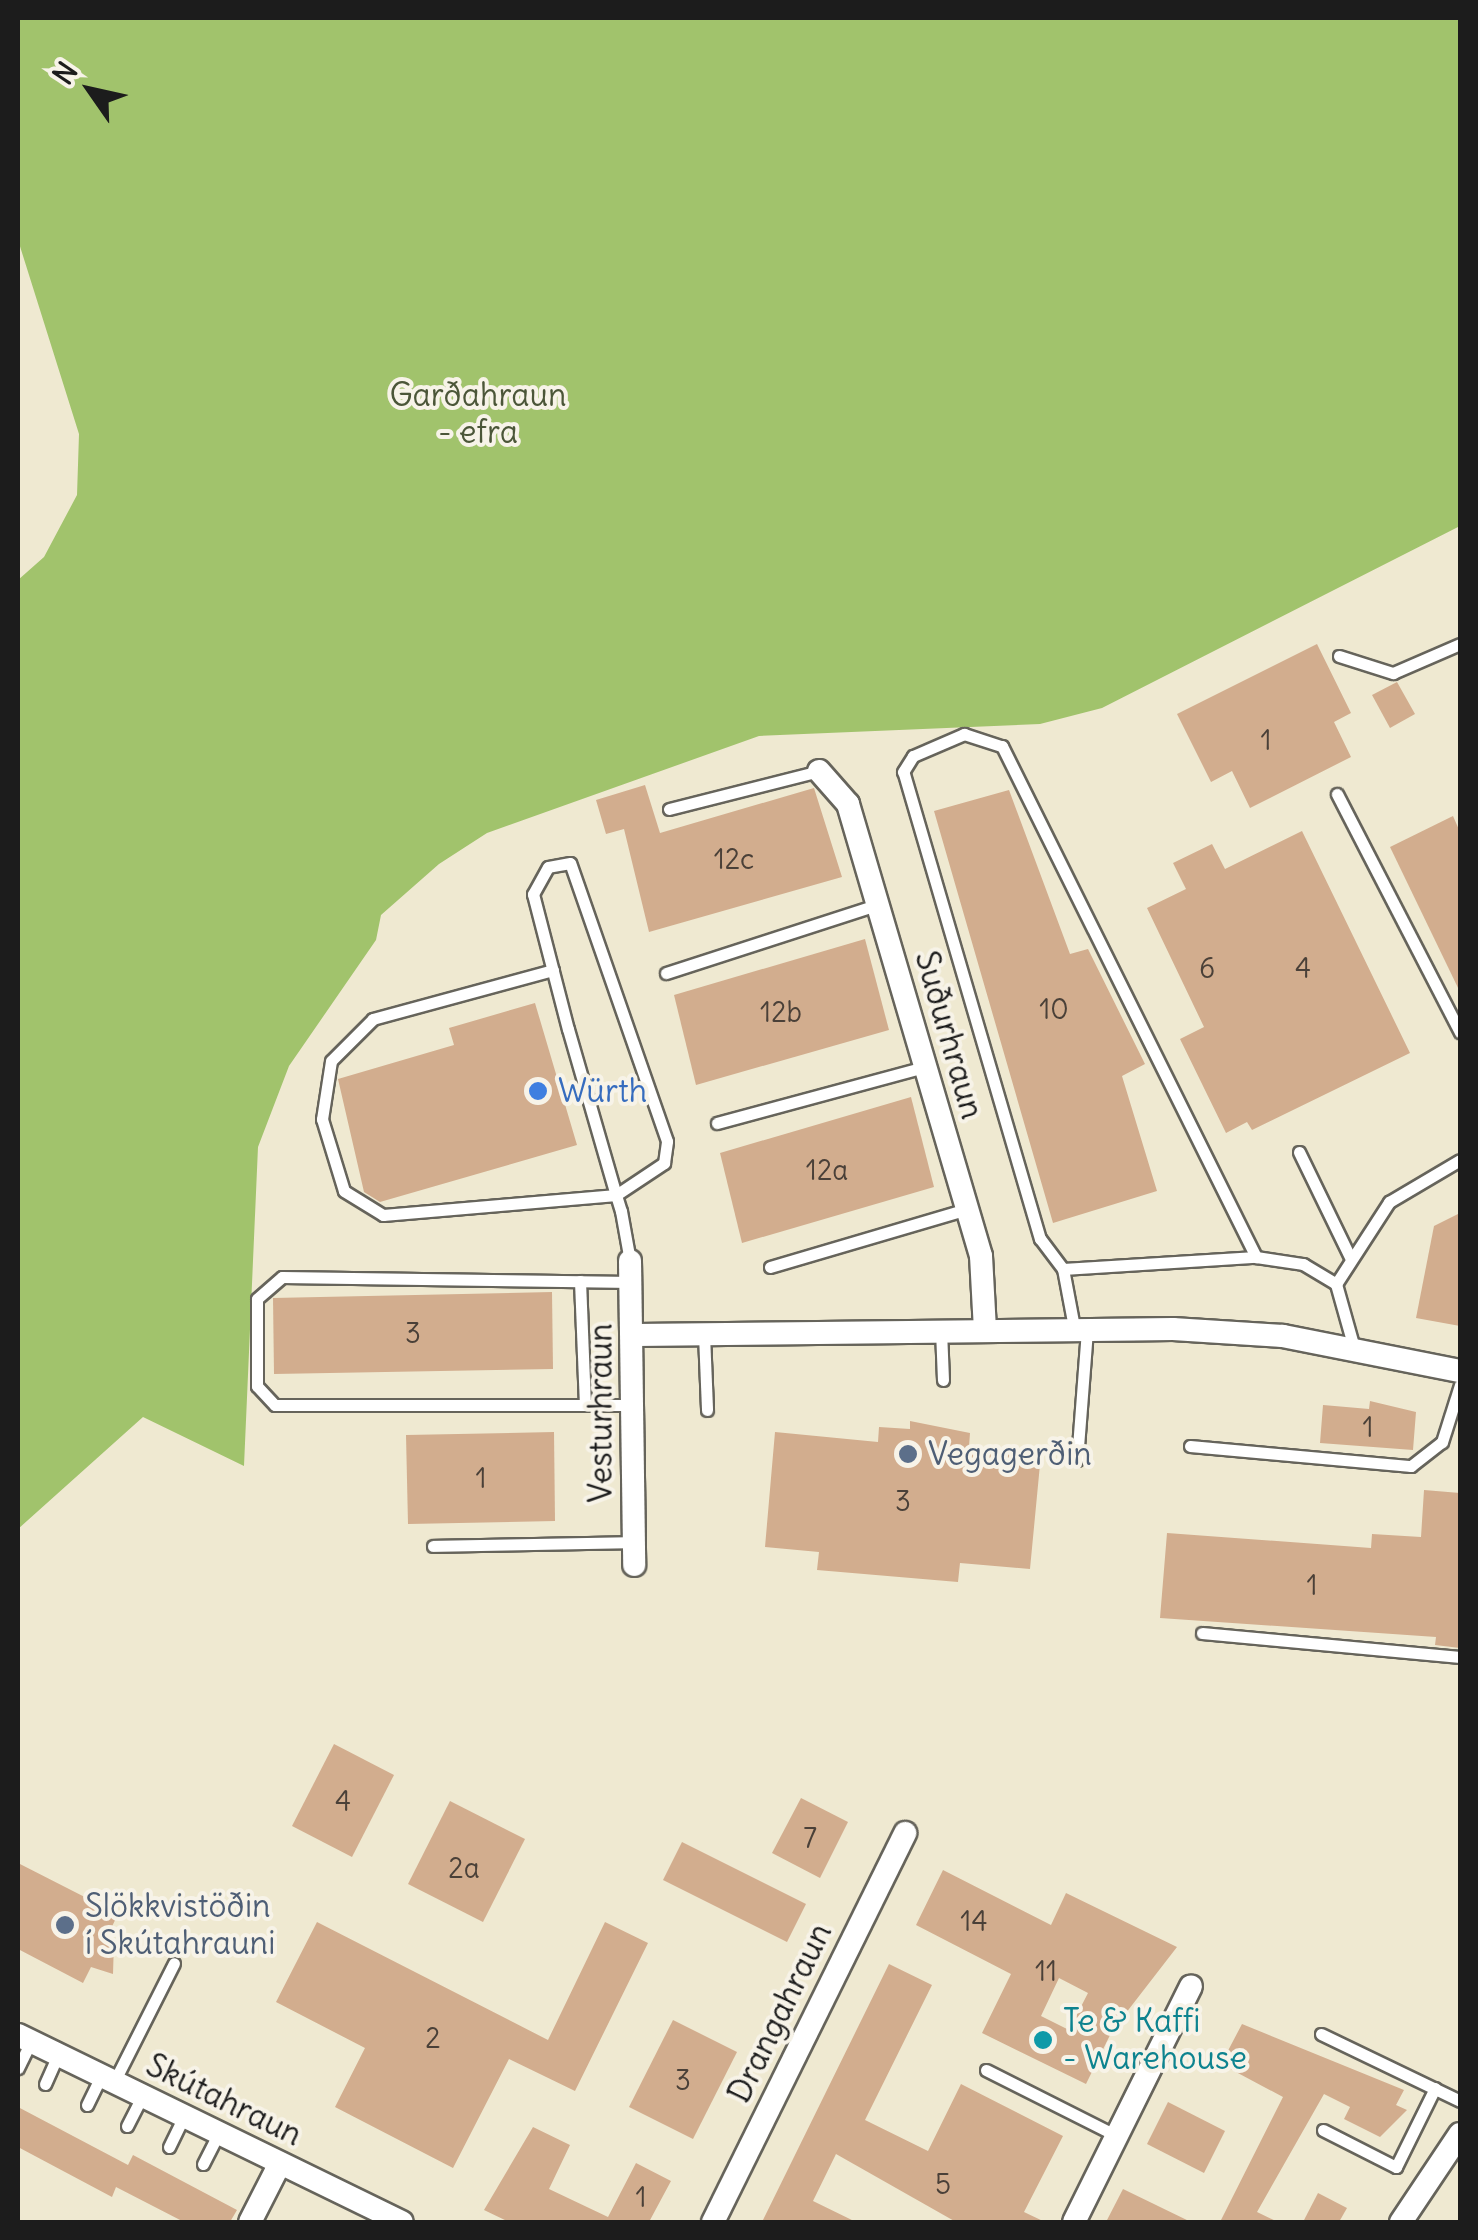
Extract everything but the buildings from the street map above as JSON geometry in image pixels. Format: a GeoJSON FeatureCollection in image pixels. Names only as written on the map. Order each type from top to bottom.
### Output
{"type":"FeatureCollection","features":[{"type":"Feature","properties":{"kind":"street","name":"Suðurhraun"},"geometry":{"type":"LineString","coordinates":[[819,771],[848,804],[967,1209],[985,1329]]}},
{"type":"Feature","properties":{"kind":"street","name":"Vesturhraun"},"geometry":{"type":"LineString","coordinates":[[631,1271],[636,1336],[634,1554]]}},
{"type":"Feature","properties":{"kind":"street"},"geometry":{"type":"LineString","coordinates":[[636,1336],[1080,1327],[1354,1348],[1460,1371]]}},
{"type":"Feature","properties":{"kind":"street","name":"Drangahraun"},"geometry":{"type":"LineString","coordinates":[[714,2222],[905,1833]]}},
{"type":"Feature","properties":{"kind":"street"},"geometry":{"type":"LineString","coordinates":[[1074,2222],[1191,1986]]}},
{"type":"Feature","properties":{"kind":"street","name":"Skútahraun"},"geometry":{"type":"LineString","coordinates":[[24,2038],[402,2222]]}},
{"type":"Feature","properties":{"kind":"street"},"geometry":{"type":"LineString","coordinates":[[1401,2222],[1460,2134]]}},
{"type":"Feature","properties":{"kind":"street"},"geometry":{"type":"LineString","coordinates":[[250,2222],[280,2163]]}},
{"type":"Feature","properties":{"kind":"lane"},"geometry":{"type":"LineString","coordinates":[[1340,656],[1392,673],[1460,644]]}},
{"type":"Feature","properties":{"kind":"lane"},"geometry":{"type":"LineString","coordinates":[[1078,1460],[1080,1327],[1062,1270],[1040,1239],[904,772],[914,756],[964,734],[1002,746],[1256,1257]]}},
{"type":"Feature","properties":{"kind":"lane"},"geometry":{"type":"LineString","coordinates":[[669,809],[819,771]]}},
{"type":"Feature","properties":{"kind":"lane"},"geometry":{"type":"LineString","coordinates":[[1336,794],[1460,1032]]}},
{"type":"Feature","properties":{"kind":"lane"},"geometry":{"type":"LineString","coordinates":[[553,970],[373,1019],[331,1061],[322,1119],[344,1190],[383,1215],[616,1195],[664,1163],[667,1141],[570,863],[533,882],[553,970],[616,1195],[631,1271],[580,1281],[282,1276],[257,1299],[258,1386],[274,1405],[635,1406]]}},
{"type":"Feature","properties":{"kind":"lane"},"geometry":{"type":"LineString","coordinates":[[666,973],[878,905]]}},
{"type":"Feature","properties":{"kind":"lane"},"geometry":{"type":"LineString","coordinates":[[717,1123],[925,1066]]}},
{"type":"Feature","properties":{"kind":"lane"},"geometry":{"type":"LineString","coordinates":[[1299,1152],[1351,1260]]}},
{"type":"Feature","properties":{"kind":"lane"},"geometry":{"type":"LineString","coordinates":[[1336,1284],[1388,1202],[1460,1160]]}},
{"type":"Feature","properties":{"kind":"lane"},"geometry":{"type":"LineString","coordinates":[[770,1266],[967,1209]]}},
{"type":"Feature","properties":{"kind":"lane"},"geometry":{"type":"LineString","coordinates":[[1062,1270],[1256,1257],[1303,1264],[1336,1284],[1354,1348]]}},
{"type":"Feature","properties":{"kind":"lane"},"geometry":{"type":"LineString","coordinates":[[580,1281],[585,1405]]}},
{"type":"Feature","properties":{"kind":"lane"},"geometry":{"type":"LineString","coordinates":[[941,1330],[943,1380]]}},
{"type":"Feature","properties":{"kind":"lane"},"geometry":{"type":"LineString","coordinates":[[704,1334],[707,1410]]}},
{"type":"Feature","properties":{"kind":"lane"},"geometry":{"type":"LineString","coordinates":[[1190,1446],[1412,1466],[1442,1442],[1460,1385]]}},
{"type":"Feature","properties":{"kind":"lane"},"geometry":{"type":"LineString","coordinates":[[433,1546],[634,1554]]}},
{"type":"Feature","properties":{"kind":"lane"},"geometry":{"type":"LineString","coordinates":[[1202,1633],[1460,1657]]}},
{"type":"Feature","properties":{"kind":"lane"},"geometry":{"type":"LineString","coordinates":[[86,2106],[108,2079],[174,1964]]}},
{"type":"Feature","properties":{"kind":"lane"},"geometry":{"type":"LineString","coordinates":[[1321,2034],[1460,2100]]}},
{"type":"Feature","properties":{"kind":"lane"},"geometry":{"type":"LineString","coordinates":[[18,2068],[24,2038]]}},
{"type":"Feature","properties":{"kind":"lane"},"geometry":{"type":"LineString","coordinates":[[45,2084],[58,2055]]}},
{"type":"Feature","properties":{"kind":"lane"},"geometry":{"type":"LineString","coordinates":[[986,2070],[1116,2136]]}},
{"type":"Feature","properties":{"kind":"lane"},"geometry":{"type":"LineString","coordinates":[[1323,2130],[1396,2167],[1435,2088]]}},
{"type":"Feature","properties":{"kind":"lane"},"geometry":{"type":"LineString","coordinates":[[127,2126],[142,2096]]}},
{"type":"Feature","properties":{"kind":"lane"},"geometry":{"type":"LineString","coordinates":[[169,2147],[184,2116]]}},
{"type":"Feature","properties":{"kind":"lane"},"geometry":{"type":"LineString","coordinates":[[203,2164],[219,2133]]}},
{"type":"Feature","properties":{"kind":"green space","name":"Garðahraun - efra"},"geometry":{"type":"Polygon","coordinates":[[[18,18],[1460,18],[1460,526],[1102,708],[1040,724],[759,736],[487,833],[439,864],[381,915],[376,940],[289,1066],[258,1147],[244,1466],[143,1417],[18,1529],[18,580],[44,557],[77,495],[79,434],[18,240],[18,18]]]}},
{"type":"Feature","properties":{"kind":"place","name":"Würth"},"geometry":{"type":"Point","coordinates":[538,1091]}},
{"type":"Feature","properties":{"kind":"place","name":"Vegagerðin"},"geometry":{"type":"Point","coordinates":[908,1454]}},
{"type":"Feature","properties":{"kind":"place","name":"Slökkvistöðin í Skútahrauni"},"geometry":{"type":"Point","coordinates":[65,1925]}},
{"type":"Feature","properties":{"kind":"place","name":"Te & Kaffi - Warehouse"},"geometry":{"type":"Point","coordinates":[1043,2040]}}]}
